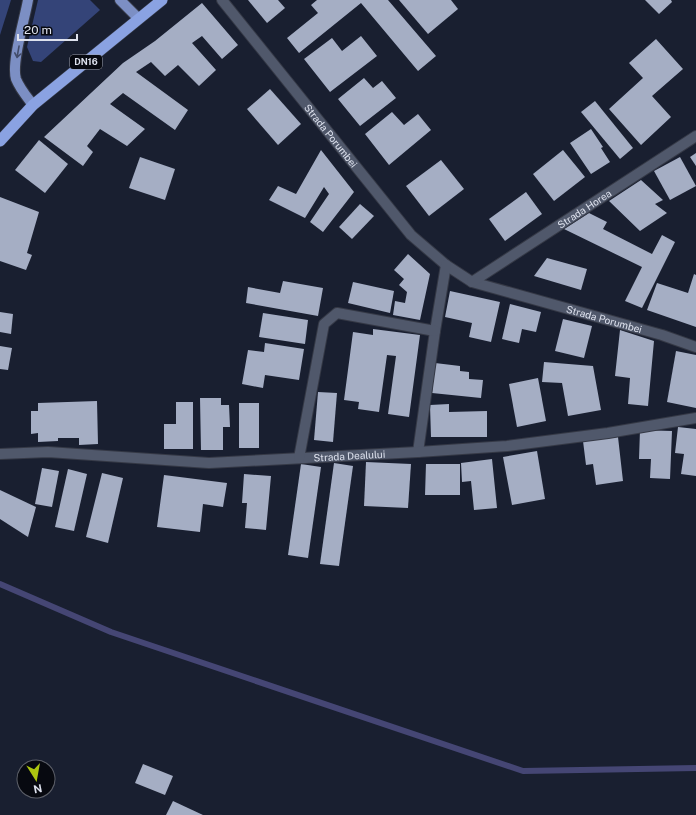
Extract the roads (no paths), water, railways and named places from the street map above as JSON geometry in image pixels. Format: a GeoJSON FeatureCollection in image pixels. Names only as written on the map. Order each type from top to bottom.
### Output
{"type":"FeatureCollection","features":[{"type":"Feature","properties":{"kind":"highway","name":"DN16"},"geometry":{"type":"LineString","coordinates":[[0,141],[33,105],[162,0]]}},
{"type":"Feature","properties":{"kind":"main road"},"geometry":{"type":"LineString","coordinates":[[28,0],[17,53],[15,72],[22,91],[33,105]]}},
{"type":"Feature","properties":{"kind":"main road"},"geometry":{"type":"LineString","coordinates":[[120,0],[138,18]]}},
{"type":"Feature","properties":{"kind":"street","name":"Strada Porumbei"},"geometry":{"type":"LineString","coordinates":[[222,0],[411,234],[446,265],[472,282],[662,335],[696,347]]}},
{"type":"Feature","properties":{"kind":"street","name":"Strada Horea"},"geometry":{"type":"LineString","coordinates":[[472,282],[696,136]]}},
{"type":"Feature","properties":{"kind":"street"},"geometry":{"type":"LineString","coordinates":[[418,452],[446,265]]}},
{"type":"Feature","properties":{"kind":"street"},"geometry":{"type":"LineString","coordinates":[[299,458],[324,324],[337,313],[435,331]]}},
{"type":"Feature","properties":{"kind":"street","name":"Strada Dealului"},"geometry":{"type":"LineString","coordinates":[[0,454],[48,452],[209,463],[418,452],[522,444],[608,433],[696,418]]}},
{"type":"Feature","properties":{"kind":"waterway"},"geometry":{"type":"LineString","coordinates":[[0,584],[111,632],[523,771],[696,768]]}}]}
